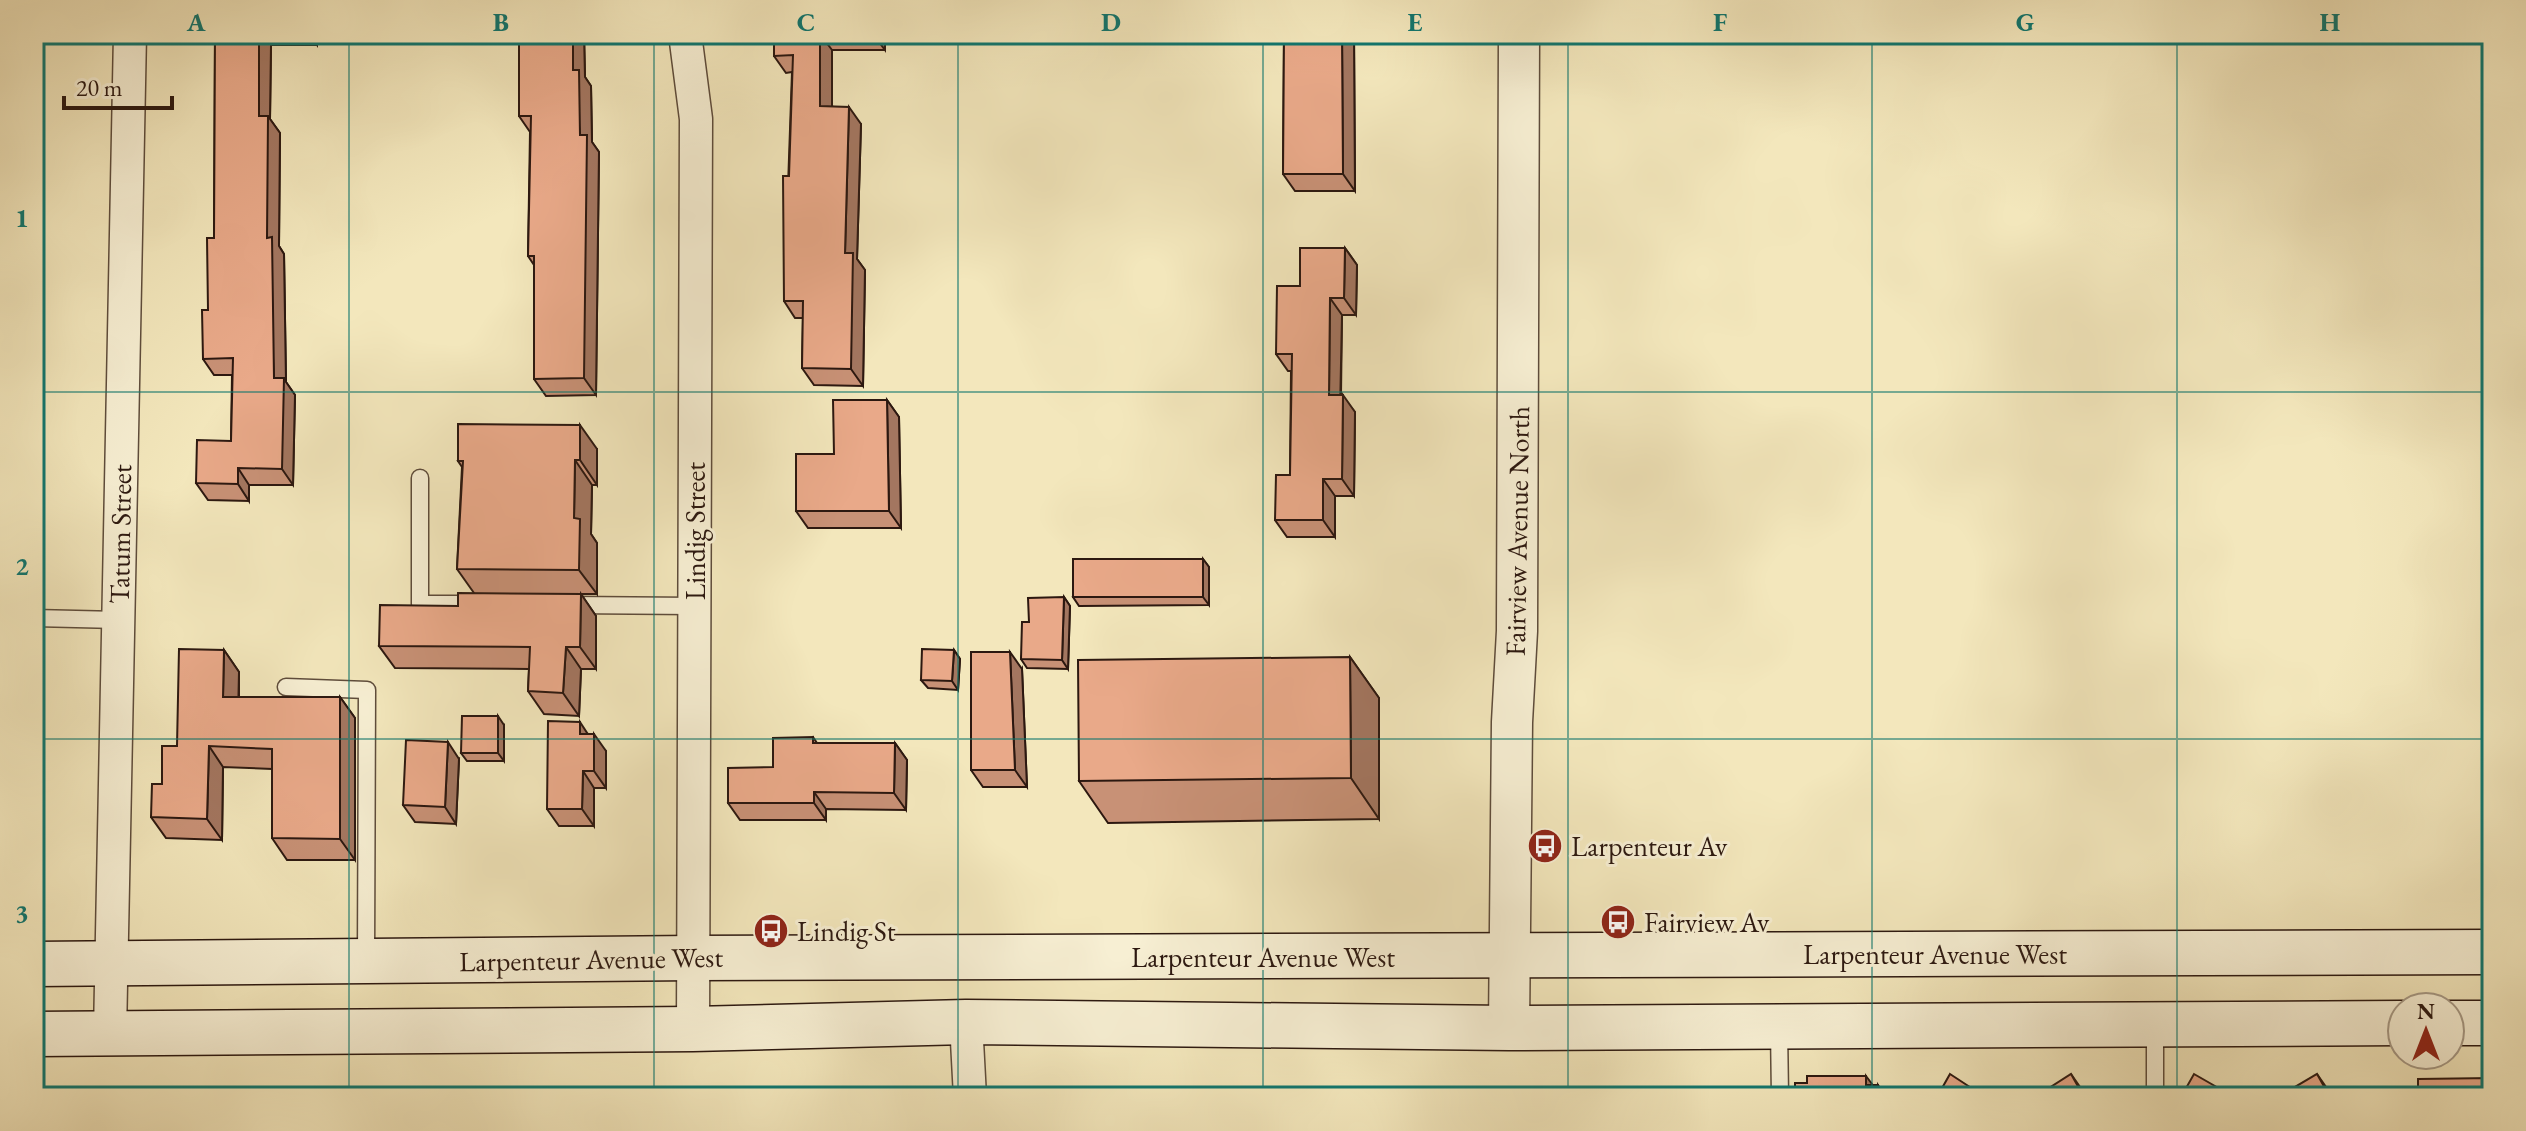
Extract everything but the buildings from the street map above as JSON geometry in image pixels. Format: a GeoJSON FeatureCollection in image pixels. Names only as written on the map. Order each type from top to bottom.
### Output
{"type":"FeatureCollection","features":[{"type":"Feature","properties":{"kind":"main road","name":"Larpenteur Avenue West"},"geometry":{"type":"LineString","coordinates":[[34,964],[694,958],[2492,952]]}},
{"type":"Feature","properties":{"kind":"main road"},"geometry":{"type":"LineString","coordinates":[[34,1034],[693,1029],[966,1022],[1509,1028],[2386,1023]]}},
{"type":"Feature","properties":{"kind":"main road"},"geometry":{"type":"LineString","coordinates":[[2466,1023],[2492,1023]]}},
{"type":"Feature","properties":{"kind":"street","name":"Tatum Street"},"geometry":{"type":"LineString","coordinates":[[110,1034],[130,34]]}},
{"type":"Feature","properties":{"kind":"street","name":"Lindig Street"},"geometry":{"type":"LineString","coordinates":[[685,34],[696,119],[693,1029]]}},
{"type":"Feature","properties":{"kind":"street","name":"Fairview Avenue North"},"geometry":{"type":"LineString","coordinates":[[1509,1028],[1508,957],[1517,631],[1519,34]]}},
{"type":"Feature","properties":{"kind":"street"},"geometry":{"type":"LineString","coordinates":[[966,1022],[970,1097]]}},
{"type":"Feature","properties":{"kind":"lane"},"geometry":{"type":"LineString","coordinates":[[420,478],[420,604],[496,605]]}},
{"type":"Feature","properties":{"kind":"lane"},"geometry":{"type":"LineString","coordinates":[[557,605],[695,606]]}},
{"type":"Feature","properties":{"kind":"lane"},"geometry":{"type":"LineString","coordinates":[[34,618],[118,620]]}},
{"type":"Feature","properties":{"kind":"lane"},"geometry":{"type":"LineString","coordinates":[[286,687],[367,690],[366,961]]}},
{"type":"Feature","properties":{"kind":"lane"},"geometry":{"type":"LineString","coordinates":[[2155,1025],[2155,1097]]}},
{"type":"Feature","properties":{"kind":"lane"},"geometry":{"type":"LineString","coordinates":[[1779,1026],[1780,1097]]}},
{"type":"Feature","properties":{"kind":"place","name":"Larpenteur Av"},"geometry":{"type":"Point","coordinates":[1545,846]}},
{"type":"Feature","properties":{"kind":"place","name":"Fairview Av"},"geometry":{"type":"Point","coordinates":[1618,922]}},
{"type":"Feature","properties":{"kind":"place","name":"Lindig St"},"geometry":{"type":"Point","coordinates":[771,931]}}]}
